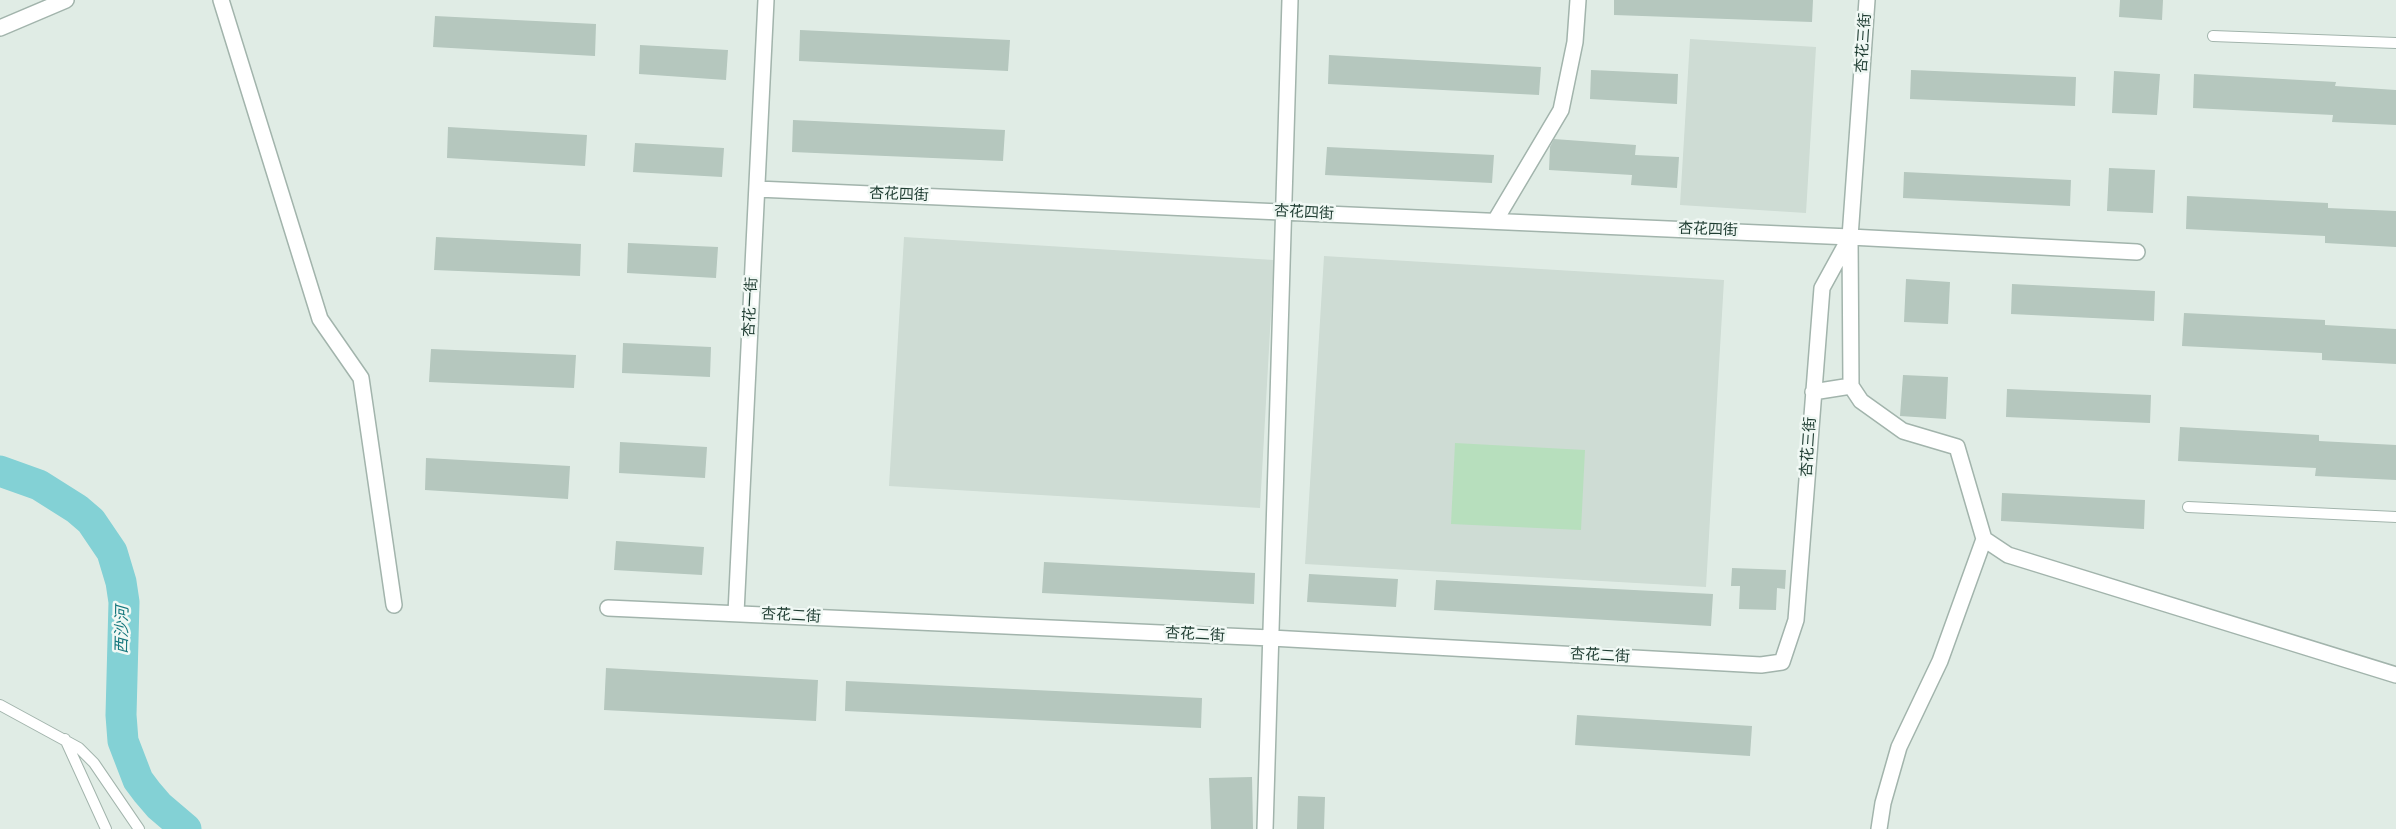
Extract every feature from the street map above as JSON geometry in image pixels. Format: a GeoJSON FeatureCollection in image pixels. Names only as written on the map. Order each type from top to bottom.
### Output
{"type":"FeatureCollection","features":[{"type":"Feature","properties":{"kind":"street"},"geometry":{"type":"LineString","coordinates":[[0,28],[66,0]]}},
{"type":"Feature","properties":{"kind":"street"},"geometry":{"type":"LineString","coordinates":[[221,0],[320,320],[362,378],[394,605]]}},
{"type":"Feature","properties":{"kind":"street","name":"杏花一街"},"geometry":{"type":"LineString","coordinates":[[736,613],[766,0]]}},
{"type":"Feature","properties":{"kind":"street"},"geometry":{"type":"LineString","coordinates":[[1266,829],[1290,0]]}},
{"type":"Feature","properties":{"kind":"street"},"geometry":{"type":"LineString","coordinates":[[1495,221],[1561,110],[1575,42],[1578,0]]}},
{"type":"Feature","properties":{"kind":"street","name":"杏花三街"},"geometry":{"type":"LineString","coordinates":[[1851,386],[1850,237],[1867,0]]}},
{"type":"Feature","properties":{"kind":"street","name":"杏花四街"},"geometry":{"type":"LineString","coordinates":[[757,189],[1850,237],[2137,252]]}},
{"type":"Feature","properties":{"kind":"street","name":"杏花三街"},"geometry":{"type":"LineString","coordinates":[[1782,662],[1796,620],[1822,288],[1850,237]]}},
{"type":"Feature","properties":{"kind":"street"},"geometry":{"type":"LineString","coordinates":[[1813,392],[1851,386],[1861,400],[1903,431],[1957,447],[1984,539],[1940,661],[1899,747],[1883,803],[1879,829]]}},
{"type":"Feature","properties":{"kind":"street"},"geometry":{"type":"LineString","coordinates":[[1984,539],[2008,555],[2396,675]]}},
{"type":"Feature","properties":{"kind":"street","name":"杏花二街"},"geometry":{"type":"LineString","coordinates":[[608,608],[1271,638],[1761,665],[1782,662]]}},
{"type":"Feature","properties":{"kind":"lane"},"geometry":{"type":"LineString","coordinates":[[2213,36],[2396,43]]}},
{"type":"Feature","properties":{"kind":"lane"},"geometry":{"type":"LineString","coordinates":[[2188,507],[2396,517]]}},
{"type":"Feature","properties":{"kind":"lane"},"geometry":{"type":"LineString","coordinates":[[0,705],[64,738],[79,748],[94,763],[140,829]]}},
{"type":"Feature","properties":{"kind":"lane"},"geometry":{"type":"LineString","coordinates":[[64,738],[106,829]]}},
{"type":"Feature","properties":{"kind":"shaded area"},"geometry":{"type":"Polygon","coordinates":[[[1690,39],[1816,47],[1806,213],[1680,205],[1690,39]]]}},
{"type":"Feature","properties":{"kind":"shaded area"},"geometry":{"type":"Polygon","coordinates":[[[904,237],[1274,260],[1260,508],[889,486],[904,237]]]}},
{"type":"Feature","properties":{"kind":"shaded area"},"geometry":{"type":"Polygon","coordinates":[[[1324,256],[1724,280],[1706,587],[1305,564],[1324,256]]]}},
{"type":"Feature","properties":{"kind":"green space"},"geometry":{"type":"Polygon","coordinates":[[[1455,443],[1585,450],[1581,530],[1451,524],[1455,443]]]}},
{"type":"Feature","properties":{"kind":"building"},"geometry":{"type":"Polygon","coordinates":[[[1614,0],[1813,0],[1812,22],[1614,15],[1614,0]]]}},
{"type":"Feature","properties":{"kind":"building"},"geometry":{"type":"Polygon","coordinates":[[[2120,0],[2163,0],[2162,20],[2119,17],[2120,0]]]}},
{"type":"Feature","properties":{"kind":"building"},"geometry":{"type":"Polygon","coordinates":[[[435,16],[596,24],[595,56],[433,47],[435,16]]]}},
{"type":"Feature","properties":{"kind":"building"},"geometry":{"type":"Polygon","coordinates":[[[800,30],[1010,40],[1008,71],[799,61],[800,30]]]}},
{"type":"Feature","properties":{"kind":"building"},"geometry":{"type":"Polygon","coordinates":[[[640,45],[728,50],[726,80],[639,74],[640,45]]]}},
{"type":"Feature","properties":{"kind":"building"},"geometry":{"type":"Polygon","coordinates":[[[1329,55],[1541,67],[1539,95],[1328,84],[1329,55]]]}},
{"type":"Feature","properties":{"kind":"building"},"geometry":{"type":"Polygon","coordinates":[[[1591,70],[1678,74],[1677,104],[1590,99],[1591,70]]]}},
{"type":"Feature","properties":{"kind":"building"},"geometry":{"type":"Polygon","coordinates":[[[1911,70],[2076,77],[2075,106],[1910,99],[1911,70]]]}},
{"type":"Feature","properties":{"kind":"building"},"geometry":{"type":"Polygon","coordinates":[[[2114,71],[2160,74],[2157,115],[2112,113],[2114,71]]]}},
{"type":"Feature","properties":{"kind":"building"},"geometry":{"type":"Polygon","coordinates":[[[2194,74],[2336,82],[2335,86],[2396,90],[2396,125],[2332,122],[2333,115],[2193,108],[2194,74]]]}},
{"type":"Feature","properties":{"kind":"building"},"geometry":{"type":"Polygon","coordinates":[[[793,120],[1005,130],[1003,161],[792,152],[793,120]]]}},
{"type":"Feature","properties":{"kind":"building"},"geometry":{"type":"Polygon","coordinates":[[[448,127],[587,135],[585,166],[447,158],[448,127]]]}},
{"type":"Feature","properties":{"kind":"building"},"geometry":{"type":"Polygon","coordinates":[[[1554,139],[1636,145],[1635,155],[1679,157],[1677,188],[1631,185],[1632,175],[1549,170],[1550,147],[1554,139]]]}},
{"type":"Feature","properties":{"kind":"building"},"geometry":{"type":"Polygon","coordinates":[[[635,143],[724,148],[722,177],[633,172],[635,143]]]}},
{"type":"Feature","properties":{"kind":"building"},"geometry":{"type":"Polygon","coordinates":[[[1327,147],[1494,155],[1492,183],[1325,175],[1327,147]]]}},
{"type":"Feature","properties":{"kind":"building"},"geometry":{"type":"Polygon","coordinates":[[[2109,168],[2155,170],[2153,213],[2107,211],[2109,168]]]}},
{"type":"Feature","properties":{"kind":"building"},"geometry":{"type":"Polygon","coordinates":[[[1904,172],[2071,180],[2070,206],[1903,198],[1904,172]]]}},
{"type":"Feature","properties":{"kind":"building"},"geometry":{"type":"Polygon","coordinates":[[[2187,196],[2328,203],[2328,208],[2396,211],[2396,247],[2325,243],[2325,236],[2186,229],[2187,196]]]}},
{"type":"Feature","properties":{"kind":"building"},"geometry":{"type":"Polygon","coordinates":[[[436,237],[581,244],[580,276],[434,270],[436,237]]]}},
{"type":"Feature","properties":{"kind":"building"},"geometry":{"type":"Polygon","coordinates":[[[628,243],[718,247],[716,278],[627,273],[628,243]]]}},
{"type":"Feature","properties":{"kind":"building"},"geometry":{"type":"Polygon","coordinates":[[[1906,279],[1950,282],[1948,324],[1904,322],[1906,279]]]}},
{"type":"Feature","properties":{"kind":"building"},"geometry":{"type":"Polygon","coordinates":[[[2012,284],[2155,291],[2154,321],[2011,314],[2012,284]]]}},
{"type":"Feature","properties":{"kind":"building"},"geometry":{"type":"Polygon","coordinates":[[[2184,313],[2325,320],[2325,325],[2396,329],[2396,364],[2322,360],[2322,353],[2182,346],[2184,313]]]}},
{"type":"Feature","properties":{"kind":"building"},"geometry":{"type":"Polygon","coordinates":[[[623,343],[711,347],[710,377],[622,373],[623,343]]]}},
{"type":"Feature","properties":{"kind":"building"},"geometry":{"type":"Polygon","coordinates":[[[431,349],[576,355],[574,388],[429,382],[431,349]]]}},
{"type":"Feature","properties":{"kind":"building"},"geometry":{"type":"Polygon","coordinates":[[[1903,375],[1948,377],[1946,419],[1900,416],[1903,375]]]}},
{"type":"Feature","properties":{"kind":"building"},"geometry":{"type":"Polygon","coordinates":[[[2007,389],[2151,395],[2150,423],[2006,417],[2007,389]]]}},
{"type":"Feature","properties":{"kind":"building"},"geometry":{"type":"Polygon","coordinates":[[[2180,427],[2319,435],[2319,441],[2396,445],[2396,480],[2315,476],[2316,468],[2178,461],[2180,427]]]}},
{"type":"Feature","properties":{"kind":"building"},"geometry":{"type":"Polygon","coordinates":[[[620,442],[707,447],[705,478],[619,473],[620,442]]]}},
{"type":"Feature","properties":{"kind":"building"},"geometry":{"type":"Polygon","coordinates":[[[426,458],[570,466],[568,499],[425,490],[426,458]]]}},
{"type":"Feature","properties":{"kind":"building"},"geometry":{"type":"Polygon","coordinates":[[[2002,493],[2145,500],[2144,529],[2001,521],[2002,493]]]}},
{"type":"Feature","properties":{"kind":"building"},"geometry":{"type":"Polygon","coordinates":[[[616,541],[704,547],[702,575],[614,570],[616,541]]]}},
{"type":"Feature","properties":{"kind":"building"},"geometry":{"type":"Polygon","coordinates":[[[1044,562],[1255,573],[1254,604],[1042,593],[1044,562]]]}},
{"type":"Feature","properties":{"kind":"building"},"geometry":{"type":"Polygon","coordinates":[[[1732,568],[1786,570],[1785,589],[1777,588],[1776,610],[1739,609],[1740,586],[1731,586],[1732,568]]]}},
{"type":"Feature","properties":{"kind":"building"},"geometry":{"type":"Polygon","coordinates":[[[1309,574],[1398,579],[1396,607],[1307,602],[1309,574]]]}},
{"type":"Feature","properties":{"kind":"building"},"geometry":{"type":"Polygon","coordinates":[[[1436,580],[1713,594],[1711,626],[1434,610],[1436,580]]]}},
{"type":"Feature","properties":{"kind":"building"},"geometry":{"type":"Polygon","coordinates":[[[606,668],[818,680],[816,721],[604,710],[606,668]]]}},
{"type":"Feature","properties":{"kind":"building"},"geometry":{"type":"Polygon","coordinates":[[[846,681],[1202,698],[1201,728],[845,711],[846,681]]]}},
{"type":"Feature","properties":{"kind":"building"},"geometry":{"type":"Polygon","coordinates":[[[1577,715],[1752,726],[1750,756],[1575,745],[1577,715]]]}},
{"type":"Feature","properties":{"kind":"building"},"geometry":{"type":"Polygon","coordinates":[[[1252,777],[1253,829],[1211,829],[1209,778],[1252,777]]]}},
{"type":"Feature","properties":{"kind":"building"},"geometry":{"type":"Polygon","coordinates":[[[1298,796],[1325,797],[1324,829],[1297,829],[1298,796]]]}},
{"type":"Feature","properties":{"kind":"waterway","name":"西沙河"},"geometry":{"type":"LineString","coordinates":[[0,471],[39,485],[77,509],[91,521],[112,552],[121,582],[124,602],[121,715],[123,741],[138,780],[159,806],[186,829]]}}]}
